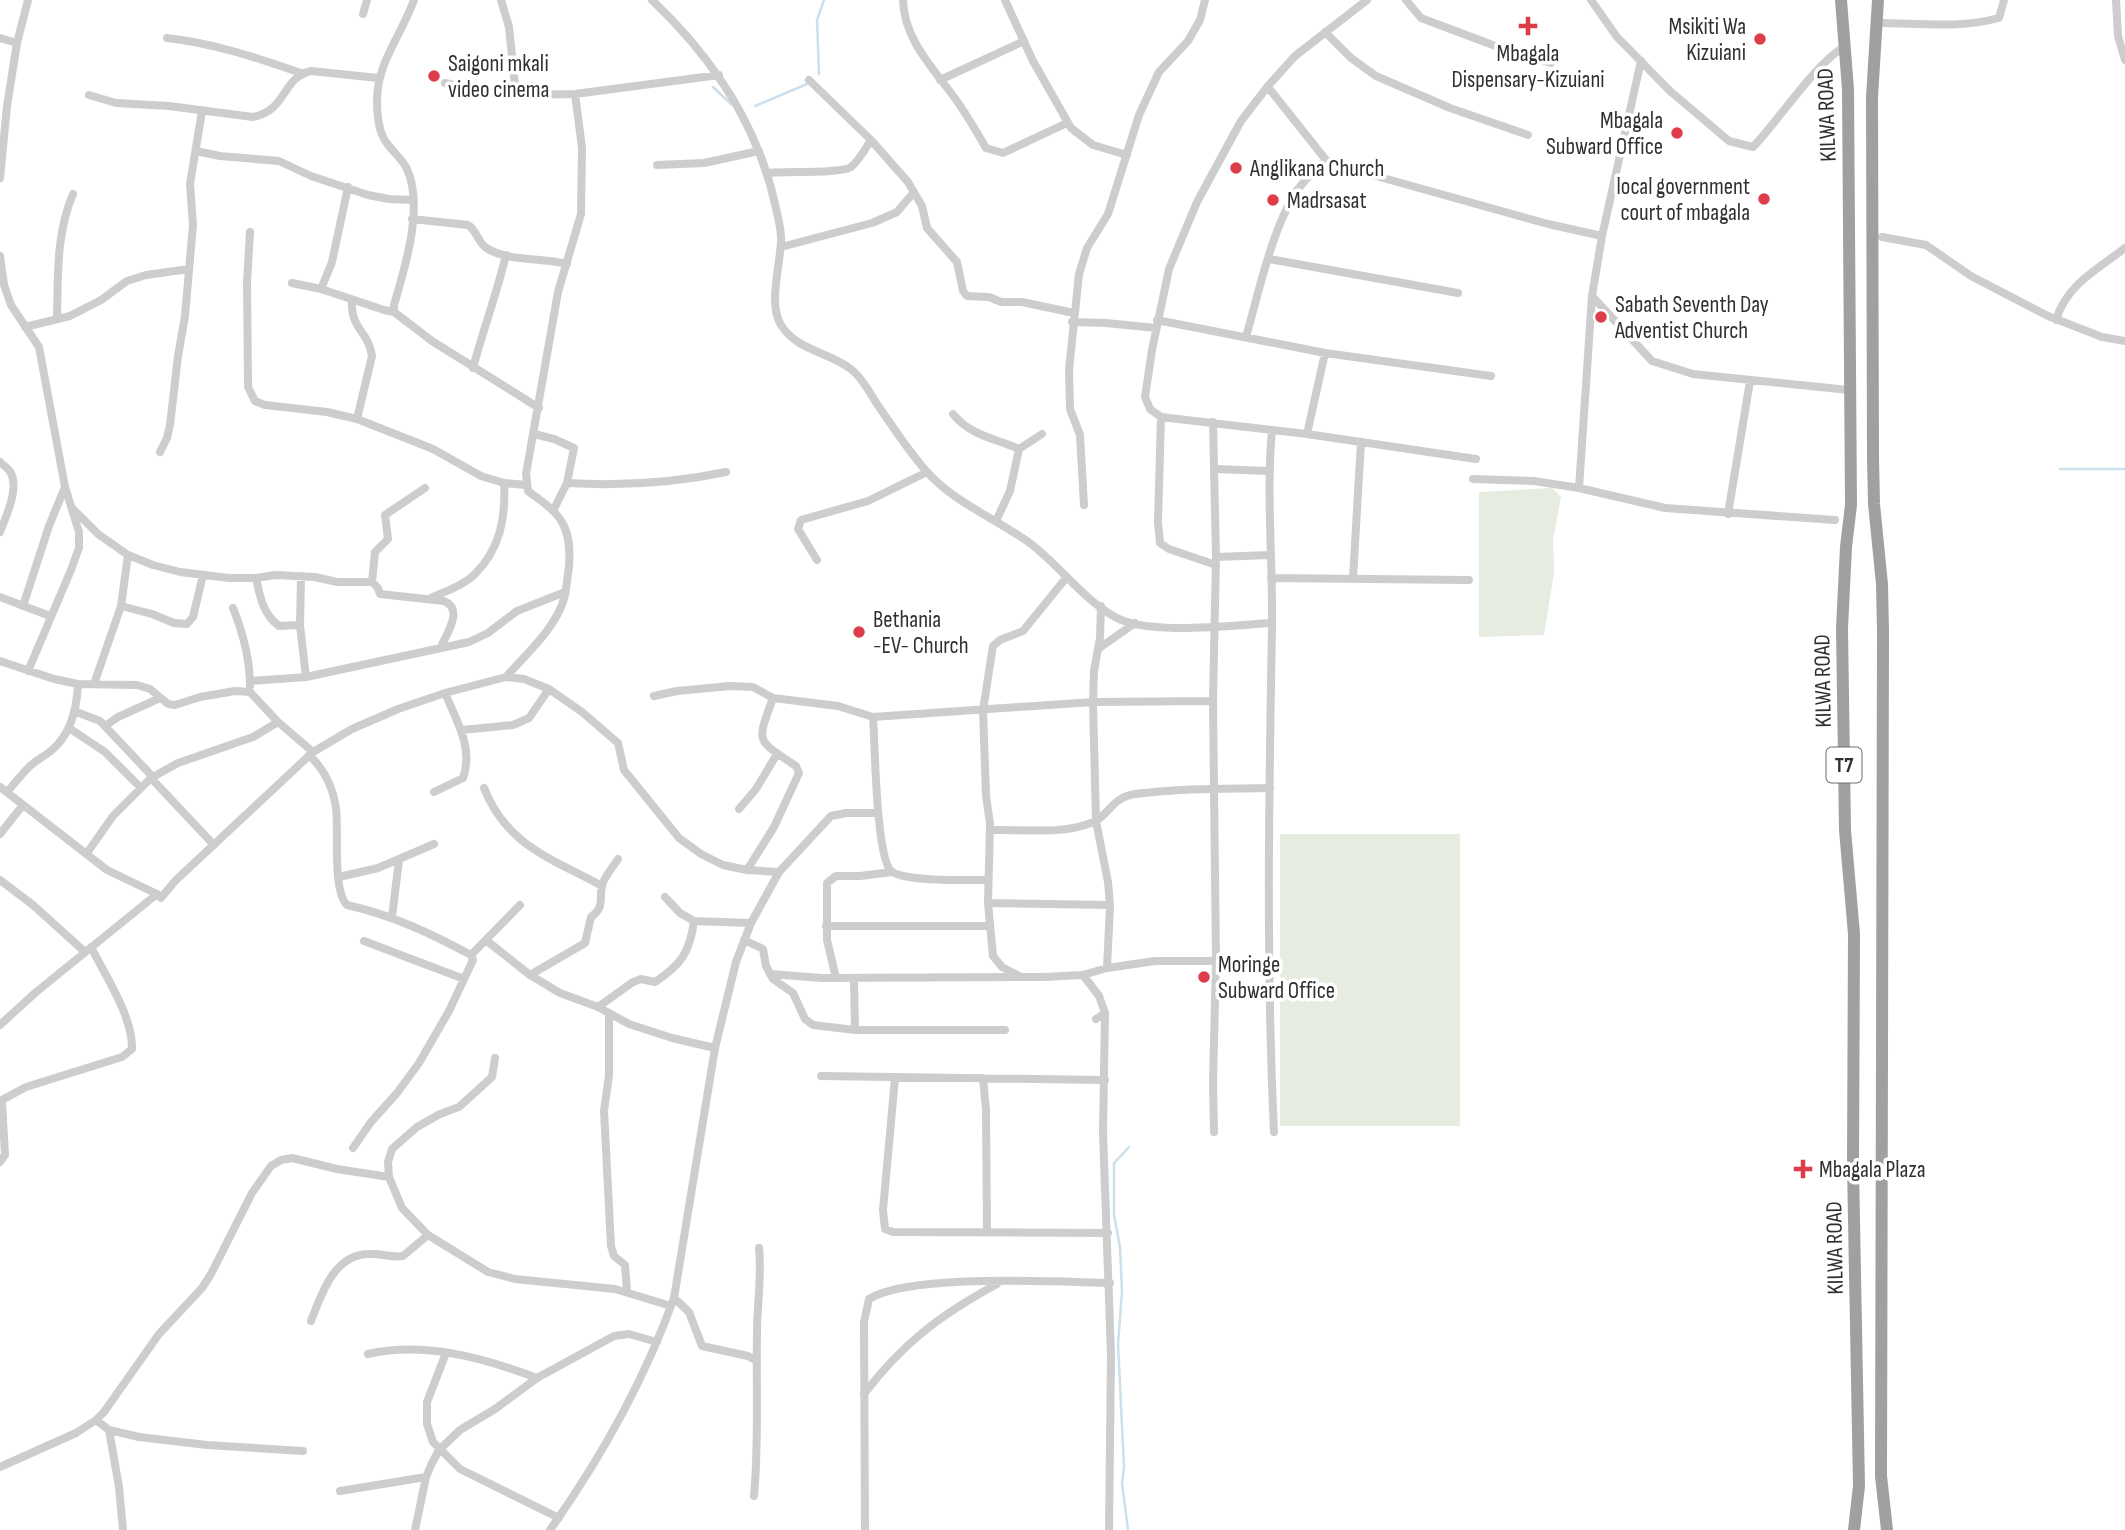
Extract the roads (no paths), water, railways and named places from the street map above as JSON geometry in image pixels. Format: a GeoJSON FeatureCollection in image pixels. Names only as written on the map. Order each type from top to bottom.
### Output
{"type":"FeatureCollection","features":[{"type":"Feature","properties":{"kind":"highway","name":"KILWA ROAD"},"geometry":{"type":"LineString","coordinates":[[1841,0],[1848,89],[1851,505],[1842,628],[1845,831],[1854,934],[1853,1167],[1859,1486],[1854,1530]]}},
{"type":"Feature","properties":{"kind":"highway","name":"KILWA ROAD"},"geometry":{"type":"LineString","coordinates":[[1878,0],[1872,97],[1871,250],[1874,504],[1882,584],[1883,631],[1881,1476],[1887,1530]]}},
{"type":"Feature","properties":{"kind":"street"},"geometry":{"type":"LineString","coordinates":[[0,178],[4,106],[28,0]]}},
{"type":"Feature","properties":{"kind":"street"},"geometry":{"type":"LineString","coordinates":[[363,14],[367,0]]}},
{"type":"Feature","properties":{"kind":"street"},"geometry":{"type":"LineString","coordinates":[[394,312],[412,236],[413,200],[406,168],[384,140],[381,130],[377,100],[378,78],[414,0]]}},
{"type":"Feature","properties":{"kind":"street"},"geometry":{"type":"LineString","coordinates":[[501,0],[509,27],[516,95]]}},
{"type":"Feature","properties":{"kind":"street"},"geometry":{"type":"LineString","coordinates":[[652,0],[719,75],[752,132],[768,173],[779,224],[781,247],[776,310],[780,324],[789,335],[807,348],[853,370],[927,472],[953,496],[996,520],[1029,543],[1066,578],[1116,618],[1135,623],[1186,628],[1272,623]]}},
{"type":"Feature","properties":{"kind":"street"},"geometry":{"type":"LineString","coordinates":[[903,0],[903,15],[911,36],[986,149],[1003,153],[1013,150],[1068,123]]}},
{"type":"Feature","properties":{"kind":"street"},"geometry":{"type":"LineString","coordinates":[[1005,0],[1068,123],[1093,145],[1127,155]]}},
{"type":"Feature","properties":{"kind":"street"},"geometry":{"type":"LineString","coordinates":[[1084,505],[1080,436],[1070,399],[1069,348],[1079,274],[1087,248],[1108,214],[1139,115],[1153,84],[1160,72],[1188,41],[1200,20],[1205,0]]}},
{"type":"Feature","properties":{"kind":"street"},"geometry":{"type":"LineString","coordinates":[[1367,0],[1295,56],[1241,121],[1197,202],[1169,269],[1145,397],[1150,409],[1161,417],[1307,434],[1476,459]]}},
{"type":"Feature","properties":{"kind":"street"},"geometry":{"type":"LineString","coordinates":[[1406,0],[1421,18],[1551,64]]}},
{"type":"Feature","properties":{"kind":"street"},"geometry":{"type":"LineString","coordinates":[[1591,0],[1615,35],[1671,90],[1729,141],[1749,147],[1753,147],[1829,59],[1844,47]]}},
{"type":"Feature","properties":{"kind":"street"},"geometry":{"type":"LineString","coordinates":[[1878,23],[1910,26],[1980,23],[1999,18],[2004,0]]}},
{"type":"Feature","properties":{"kind":"street"},"geometry":{"type":"LineString","coordinates":[[2116,0],[2118,36],[2125,60]]}},
{"type":"Feature","properties":{"kind":"street"},"geometry":{"type":"LineString","coordinates":[[1325,32],[1376,76],[1450,108],[1528,135]]}},
{"type":"Feature","properties":{"kind":"street"},"geometry":{"type":"LineString","coordinates":[[0,38],[17,43]]}},
{"type":"Feature","properties":{"kind":"street"},"geometry":{"type":"LineString","coordinates":[[167,38],[214,46],[301,73]]}},
{"type":"Feature","properties":{"kind":"street"},"geometry":{"type":"LineString","coordinates":[[940,80],[1024,41]]}},
{"type":"Feature","properties":{"kind":"street"},"geometry":{"type":"LineString","coordinates":[[1580,488],[1592,296],[1602,236],[1641,61]]}},
{"type":"Feature","properties":{"kind":"street"},"geometry":{"type":"LineString","coordinates":[[89,95],[116,103],[169,106],[253,117],[266,114],[279,103],[301,73],[312,71],[378,78]]}},
{"type":"Feature","properties":{"kind":"street"},"geometry":{"type":"LineString","coordinates":[[445,82],[498,94],[575,94],[719,75]]}},
{"type":"Feature","properties":{"kind":"street"},"geometry":{"type":"LineString","coordinates":[[808,80],[871,140],[914,192],[922,206],[927,228],[957,262],[963,291],[967,296],[1001,302],[1022,302],[1073,318],[1106,323],[1157,324],[1246,337],[1325,353],[1491,376]]}},
{"type":"Feature","properties":{"kind":"street"},"geometry":{"type":"LineString","coordinates":[[1268,87],[1325,160],[1548,224],[1602,236]]}},
{"type":"Feature","properties":{"kind":"street"},"geometry":{"type":"LineString","coordinates":[[506,677],[547,630],[558,612],[565,592],[569,562],[569,537],[562,522],[528,491],[526,474],[552,321],[581,214],[582,148],[575,94]]}},
{"type":"Feature","properties":{"kind":"street"},"geometry":{"type":"LineString","coordinates":[[160,452],[170,425],[189,269],[191,184],[202,111]]}},
{"type":"Feature","properties":{"kind":"street"},"geometry":{"type":"LineString","coordinates":[[768,173],[844,171],[854,165],[871,140]]}},
{"type":"Feature","properties":{"kind":"street"},"geometry":{"type":"LineString","coordinates":[[196,151],[279,161],[295,166],[311,176],[368,195],[390,200],[413,200]]}},
{"type":"Feature","properties":{"kind":"street"},"geometry":{"type":"LineString","coordinates":[[657,165],[704,163],[759,151]]}},
{"type":"Feature","properties":{"kind":"street"},"geometry":{"type":"LineString","coordinates":[[1246,337],[1269,259],[1296,192],[1325,160]]}},
{"type":"Feature","properties":{"kind":"street"},"geometry":{"type":"LineString","coordinates":[[321,289],[332,262],[348,187]]}},
{"type":"Feature","properties":{"kind":"street"},"geometry":{"type":"LineString","coordinates":[[781,247],[872,223],[897,212],[914,192]]}},
{"type":"Feature","properties":{"kind":"street"},"geometry":{"type":"LineString","coordinates":[[57,320],[59,241],[73,194]]}},
{"type":"Feature","properties":{"kind":"street"},"geometry":{"type":"LineString","coordinates":[[412,219],[468,225],[485,247],[506,255],[566,264]]}},
{"type":"Feature","properties":{"kind":"street"},"geometry":{"type":"LineString","coordinates":[[250,232],[247,387],[255,401],[265,405],[327,412],[357,419],[433,449],[472,472],[504,483],[526,485]]}},
{"type":"Feature","properties":{"kind":"street"},"geometry":{"type":"LineString","coordinates":[[1882,237],[1926,245],[1971,276],[2056,320],[2102,337],[2125,341]]}},
{"type":"Feature","properties":{"kind":"street"},"geometry":{"type":"LineString","coordinates":[[2056,320],[2063,301],[2076,284],[2125,248]]}},
{"type":"Feature","properties":{"kind":"street"},"geometry":{"type":"LineString","coordinates":[[473,368],[506,255]]}},
{"type":"Feature","properties":{"kind":"street"},"geometry":{"type":"LineString","coordinates":[[0,256],[4,285],[11,305],[39,347],[65,487],[79,532],[79,548],[28,671]]}},
{"type":"Feature","properties":{"kind":"street"},"geometry":{"type":"LineString","coordinates":[[1269,259],[1458,293]]}},
{"type":"Feature","properties":{"kind":"street"},"geometry":{"type":"LineString","coordinates":[[25,327],[81,312],[127,281],[146,275],[189,269]]}},
{"type":"Feature","properties":{"kind":"street"},"geometry":{"type":"LineString","coordinates":[[292,283],[321,289],[394,312],[432,341],[539,408]]}},
{"type":"Feature","properties":{"kind":"street"},"geometry":{"type":"LineString","coordinates":[[1592,296],[1652,361],[1693,374],[1849,390]]}},
{"type":"Feature","properties":{"kind":"street"},"geometry":{"type":"LineString","coordinates":[[352,300],[351,314],[354,323],[370,346],[372,356],[357,419]]}},
{"type":"Feature","properties":{"kind":"street"},"geometry":{"type":"LineString","coordinates":[[0,303],[11,305]]}},
{"type":"Feature","properties":{"kind":"street"},"geometry":{"type":"LineString","coordinates":[[1307,434],[1325,353]]}},
{"type":"Feature","properties":{"kind":"street"},"geometry":{"type":"LineString","coordinates":[[1728,514],[1750,381]]}},
{"type":"Feature","properties":{"kind":"street"},"geometry":{"type":"LineString","coordinates":[[953,414],[963,426],[976,434],[1019,449]]}},
{"type":"Feature","properties":{"kind":"street"},"geometry":{"type":"LineString","coordinates":[[1161,417],[1158,522],[1160,542],[1169,550],[1216,561],[1270,555]]}},
{"type":"Feature","properties":{"kind":"street"},"geometry":{"type":"LineString","coordinates":[[1213,422],[1216,469],[1213,701],[1216,961],[1214,1132]]}},
{"type":"Feature","properties":{"kind":"street"},"geometry":{"type":"LineString","coordinates":[[1272,430],[1268,471],[1272,623],[1270,1057],[1274,1132]]}},
{"type":"Feature","properties":{"kind":"street"},"geometry":{"type":"LineString","coordinates":[[534,434],[574,448],[567,483],[553,511]]}},
{"type":"Feature","properties":{"kind":"street"},"geometry":{"type":"LineString","coordinates":[[996,520],[1010,491],[1019,449],[1042,434]]}},
{"type":"Feature","properties":{"kind":"street"},"geometry":{"type":"LineString","coordinates":[[1353,578],[1361,442]]}},
{"type":"Feature","properties":{"kind":"street"},"geometry":{"type":"LineString","coordinates":[[0,462],[10,471],[12,490],[0,532]]}},
{"type":"Feature","properties":{"kind":"street"},"geometry":{"type":"LineString","coordinates":[[1216,469],[1268,471]]}},
{"type":"Feature","properties":{"kind":"street"},"geometry":{"type":"LineString","coordinates":[[567,483],[633,483],[704,477],[726,472]]}},
{"type":"Feature","properties":{"kind":"street"},"geometry":{"type":"LineString","coordinates":[[817,560],[798,529],[801,520],[868,501],[927,472]]}},
{"type":"Feature","properties":{"kind":"street"},"geometry":{"type":"LineString","coordinates":[[1473,479],[1534,481],[1580,488],[1665,508],[1835,520]]}},
{"type":"Feature","properties":{"kind":"street"},"geometry":{"type":"LineString","coordinates":[[428,599],[474,575],[489,555],[500,537],[504,518],[504,483]]}},
{"type":"Feature","properties":{"kind":"street"},"geometry":{"type":"LineString","coordinates":[[23,606],[48,526],[65,487]]}},
{"type":"Feature","properties":{"kind":"street"},"geometry":{"type":"LineString","coordinates":[[425,488],[385,515],[388,538],[375,552],[372,582],[380,594],[452,604],[453,619],[441,648]]}},
{"type":"Feature","properties":{"kind":"street"},"geometry":{"type":"LineString","coordinates":[[74,510],[98,534],[128,555],[171,570],[203,575],[256,578],[275,575],[301,576],[337,582],[372,582]]}},
{"type":"Feature","properties":{"kind":"street"},"geometry":{"type":"LineString","coordinates":[[94,684],[121,606],[128,555]]}},
{"type":"Feature","properties":{"kind":"street"},"geometry":{"type":"LineString","coordinates":[[121,606],[174,623],[187,624],[193,617],[203,575]]}},
{"type":"Feature","properties":{"kind":"street"},"geometry":{"type":"LineString","coordinates":[[301,576],[300,625],[306,677]]}},
{"type":"Feature","properties":{"kind":"street"},"geometry":{"type":"LineString","coordinates":[[256,578],[268,616],[279,626],[300,625]]}},
{"type":"Feature","properties":{"kind":"street"},"geometry":{"type":"LineString","coordinates":[[1021,977],[1002,967],[993,956],[987,880],[990,830],[983,710],[993,646],[1000,640],[1023,631],[1066,578]]}},
{"type":"Feature","properties":{"kind":"street"},"geometry":{"type":"LineString","coordinates":[[1271,578],[1469,580]]}},
{"type":"Feature","properties":{"kind":"street"},"geometry":{"type":"LineString","coordinates":[[250,681],[306,677],[469,642],[488,634],[517,611],[565,592]]}},
{"type":"Feature","properties":{"kind":"street"},"geometry":{"type":"LineString","coordinates":[[0,597],[50,616]]}},
{"type":"Feature","properties":{"kind":"street"},"geometry":{"type":"LineString","coordinates":[[1101,607],[1093,702],[1096,821],[1110,905],[1107,968]]}},
{"type":"Feature","properties":{"kind":"street"},"geometry":{"type":"LineString","coordinates":[[233,608],[243,632],[250,692]]}},
{"type":"Feature","properties":{"kind":"street"},"geometry":{"type":"LineString","coordinates":[[1098,649],[1135,623]]}},
{"type":"Feature","properties":{"kind":"street"},"geometry":{"type":"LineString","coordinates":[[0,661],[78,684],[137,684],[150,689],[168,704],[175,705],[200,697],[236,691],[250,692],[311,753],[321,766],[330,786],[336,807],[339,877],[343,901],[347,905],[393,917],[424,930],[471,955],[473,960],[449,1011],[419,1063],[353,1148]]}},
{"type":"Feature","properties":{"kind":"street"},"geometry":{"type":"LineString","coordinates":[[78,684],[69,727],[52,750],[3,789],[107,870],[161,898],[175,881],[311,753],[352,729],[445,693],[506,677],[524,679],[549,690],[582,712],[618,743],[624,770],[679,838],[701,854],[723,865],[779,872]]}},
{"type":"Feature","properties":{"kind":"street"},"geometry":{"type":"LineString","coordinates":[[654,696],[730,686],[753,687],[772,698],[838,706],[873,717],[1093,702],[1213,701]]}},
{"type":"Feature","properties":{"kind":"street"},"geometry":{"type":"LineString","coordinates":[[462,730],[513,725],[529,718],[549,690]]}},
{"type":"Feature","properties":{"kind":"street"},"geometry":{"type":"LineString","coordinates":[[434,792],[463,778],[467,767],[462,730],[445,693]]}},
{"type":"Feature","properties":{"kind":"street"},"geometry":{"type":"LineString","coordinates":[[105,726],[160,698]]}},
{"type":"Feature","properties":{"kind":"street"},"geometry":{"type":"LineString","coordinates":[[747,870],[774,827],[799,773],[796,766],[777,754],[761,738],[772,698]]}},
{"type":"Feature","properties":{"kind":"street"},"geometry":{"type":"LineString","coordinates":[[74,711],[100,721],[214,845]]}},
{"type":"Feature","properties":{"kind":"street"},"geometry":{"type":"LineString","coordinates":[[873,717],[878,813],[886,862],[892,872]]}},
{"type":"Feature","properties":{"kind":"street"},"geometry":{"type":"LineString","coordinates":[[87,853],[113,816],[152,778],[178,763],[253,737],[278,722]]}},
{"type":"Feature","properties":{"kind":"street"},"geometry":{"type":"LineString","coordinates":[[69,727],[105,752],[141,788]]}},
{"type":"Feature","properties":{"kind":"street"},"geometry":{"type":"LineString","coordinates":[[739,809],[756,789],[777,754]]}},
{"type":"Feature","properties":{"kind":"street"},"geometry":{"type":"LineString","coordinates":[[484,788],[491,807],[520,841],[602,886]]}},
{"type":"Feature","properties":{"kind":"street"},"geometry":{"type":"LineString","coordinates":[[990,830],[1062,830],[1096,821],[1119,799],[1134,794],[1270,788]]}},
{"type":"Feature","properties":{"kind":"street"},"geometry":{"type":"LineString","coordinates":[[0,834],[23,805]]}},
{"type":"Feature","properties":{"kind":"street"},"geometry":{"type":"LineString","coordinates":[[550,1530],[607,1443],[657,1342],[673,1302],[680,1275],[715,1048],[736,962],[751,923],[779,872],[831,816],[878,813]]}},
{"type":"Feature","properties":{"kind":"street"},"geometry":{"type":"LineString","coordinates":[[339,877],[399,860],[434,844]]}},
{"type":"Feature","properties":{"kind":"street"},"geometry":{"type":"LineString","coordinates":[[530,975],[585,943],[591,917],[602,902],[602,886],[618,859]]}},
{"type":"Feature","properties":{"kind":"street"},"geometry":{"type":"LineString","coordinates":[[393,917],[399,860]]}},
{"type":"Feature","properties":{"kind":"street"},"geometry":{"type":"LineString","coordinates":[[836,978],[826,926],[827,883],[836,876],[892,872],[940,880],[987,880]]}},
{"type":"Feature","properties":{"kind":"street"},"geometry":{"type":"LineString","coordinates":[[0,880],[88,949],[121,1009],[130,1033],[132,1049],[122,1057],[26,1087],[1,1101],[5,1155],[0,1163]]}},
{"type":"Feature","properties":{"kind":"street"},"geometry":{"type":"LineString","coordinates":[[0,1025],[157,894]]}},
{"type":"Feature","properties":{"kind":"street"},"geometry":{"type":"LineString","coordinates":[[665,897],[680,914],[694,921],[751,923]]}},
{"type":"Feature","properties":{"kind":"street"},"geometry":{"type":"LineString","coordinates":[[988,902],[1110,905]]}},
{"type":"Feature","properties":{"kind":"street"},"geometry":{"type":"LineString","coordinates":[[471,955],[520,905]]}},
{"type":"Feature","properties":{"kind":"street"},"geometry":{"type":"LineString","coordinates":[[598,1007],[633,982],[643,979],[655,982],[666,975],[685,956],[694,921]]}},
{"type":"Feature","properties":{"kind":"street"},"geometry":{"type":"LineString","coordinates":[[826,926],[990,926]]}},
{"type":"Feature","properties":{"kind":"street"},"geometry":{"type":"LineString","coordinates":[[744,940],[763,949],[770,974],[779,985],[793,993],[806,1019],[813,1026],[855,1030],[1005,1030]]}},
{"type":"Feature","properties":{"kind":"street"},"geometry":{"type":"LineString","coordinates":[[365,941],[464,979]]}},
{"type":"Feature","properties":{"kind":"street"},"geometry":{"type":"LineString","coordinates":[[487,941],[530,975],[560,993],[598,1007],[629,1024],[715,1048]]}},
{"type":"Feature","properties":{"kind":"street"},"geometry":{"type":"LineString","coordinates":[[770,974],[836,978],[1021,977],[1083,975],[1107,968],[1155,961],[1216,961]]}},
{"type":"Feature","properties":{"kind":"street"},"geometry":{"type":"LineString","coordinates":[[1083,975],[1099,996],[1105,1013],[1103,1133],[1110,1283],[1110,1530]]}},
{"type":"Feature","properties":{"kind":"street"},"geometry":{"type":"LineString","coordinates":[[853,978],[855,1030]]}},
{"type":"Feature","properties":{"kind":"street"},"geometry":{"type":"LineString","coordinates":[[609,1013],[609,1074],[604,1111],[611,1246],[614,1256],[625,1265],[627,1292]]}},
{"type":"Feature","properties":{"kind":"street"},"geometry":{"type":"LineString","coordinates":[[1096,1019],[1105,1013]]}},
{"type":"Feature","properties":{"kind":"street"},"geometry":{"type":"LineString","coordinates":[[495,1058],[492,1076],[459,1107],[417,1127],[392,1149],[388,1162],[389,1177],[402,1208],[428,1235],[488,1272],[515,1279],[593,1286],[673,1302],[689,1312],[702,1346],[748,1356],[757,1361]]}},
{"type":"Feature","properties":{"kind":"street"},"geometry":{"type":"LineString","coordinates":[[821,1076],[1105,1080]]}},
{"type":"Feature","properties":{"kind":"street"},"geometry":{"type":"LineString","coordinates":[[895,1078],[884,1194],[885,1229],[893,1232],[1108,1233]]}},
{"type":"Feature","properties":{"kind":"street"},"geometry":{"type":"LineString","coordinates":[[983,1078],[986,1110],[987,1231]]}},
{"type":"Feature","properties":{"kind":"street"},"geometry":{"type":"LineString","coordinates":[[0,1467],[76,1433],[96,1420],[113,1401],[159,1334],[207,1281],[252,1193],[271,1166],[292,1158],[337,1169],[389,1177]]}},
{"type":"Feature","properties":{"kind":"street"},"geometry":{"type":"LineString","coordinates":[[311,1321],[329,1280],[344,1264],[358,1255],[403,1256],[428,1235]]}},
{"type":"Feature","properties":{"kind":"street"},"geometry":{"type":"LineString","coordinates":[[754,1496],[761,1270],[759,1248]]}},
{"type":"Feature","properties":{"kind":"street"},"geometry":{"type":"LineString","coordinates":[[865,1530],[864,1322],[869,1299],[885,1292],[927,1285],[999,1282],[1110,1283]]}},
{"type":"Feature","properties":{"kind":"street"},"geometry":{"type":"LineString","coordinates":[[864,1394],[884,1368],[920,1333],[944,1315],[999,1282]]}},
{"type":"Feature","properties":{"kind":"street"},"geometry":{"type":"LineString","coordinates":[[415,1530],[426,1477],[439,1450],[460,1430],[495,1409],[537,1378],[614,1336],[629,1334],[657,1342]]}},
{"type":"Feature","properties":{"kind":"street"},"geometry":{"type":"LineString","coordinates":[[368,1354],[409,1348],[446,1353],[506,1367],[537,1378]]}},
{"type":"Feature","properties":{"kind":"street"},"geometry":{"type":"LineString","coordinates":[[446,1353],[430,1392],[427,1413],[429,1434],[439,1450],[468,1474],[559,1518]]}},
{"type":"Feature","properties":{"kind":"street"},"geometry":{"type":"LineString","coordinates":[[96,1420],[109,1430],[176,1442],[303,1451]]}},
{"type":"Feature","properties":{"kind":"street"},"geometry":{"type":"LineString","coordinates":[[109,1430],[123,1530]]}},
{"type":"Feature","properties":{"kind":"street"},"geometry":{"type":"LineString","coordinates":[[340,1492],[426,1477]]}},
{"type":"Feature","properties":{"kind":"waterway"},"geometry":{"type":"LineString","coordinates":[[819,74],[817,20],[824,0]]}},
{"type":"Feature","properties":{"kind":"waterway"},"geometry":{"type":"LineString","coordinates":[[755,106],[807,84]]}},
{"type":"Feature","properties":{"kind":"waterway"},"geometry":{"type":"LineString","coordinates":[[713,87],[731,104]]}},
{"type":"Feature","properties":{"kind":"waterway"},"geometry":{"type":"LineString","coordinates":[[2060,469],[2125,469]]}},
{"type":"Feature","properties":{"kind":"waterway"},"geometry":{"type":"LineString","coordinates":[[1128,1530],[1122,1483],[1124,1467],[1118,1344],[1122,1292],[1120,1247],[1114,1215],[1114,1163],[1129,1147]]}},
{"type":"Feature","properties":{"kind":"place","name":"Mbagala Dispensary-Kizuiani"},"geometry":{"type":"Point","coordinates":[1528,26]}},
{"type":"Feature","properties":{"kind":"place","name":"Msikiti Wa Kizuiani"},"geometry":{"type":"Point","coordinates":[1760,39]}},
{"type":"Feature","properties":{"kind":"place","name":"Saigoni mkali video cinema"},"geometry":{"type":"Point","coordinates":[434,76]}},
{"type":"Feature","properties":{"kind":"place","name":"Mbagala Subward Office"},"geometry":{"type":"Point","coordinates":[1677,133]}},
{"type":"Feature","properties":{"kind":"place","name":"Anglikana Church"},"geometry":{"type":"Point","coordinates":[1236,168]}},
{"type":"Feature","properties":{"kind":"place","name":"local government court of mbagala"},"geometry":{"type":"Point","coordinates":[1764,199]}},
{"type":"Feature","properties":{"kind":"place","name":"Madrsasat"},"geometry":{"type":"Point","coordinates":[1273,200]}},
{"type":"Feature","properties":{"kind":"place","name":"Sabath Seventh Day Adventist Church"},"geometry":{"type":"Point","coordinates":[1601,317]}},
{"type":"Feature","properties":{"kind":"place","name":"Bethania -EV- Church"},"geometry":{"type":"Point","coordinates":[859,632]}},
{"type":"Feature","properties":{"kind":"place","name":"Moringe Subward Office"},"geometry":{"type":"Point","coordinates":[1204,977]}},
{"type":"Feature","properties":{"kind":"place","name":"Mbagala Plaza"},"geometry":{"type":"Point","coordinates":[1803,1169]}}]}
